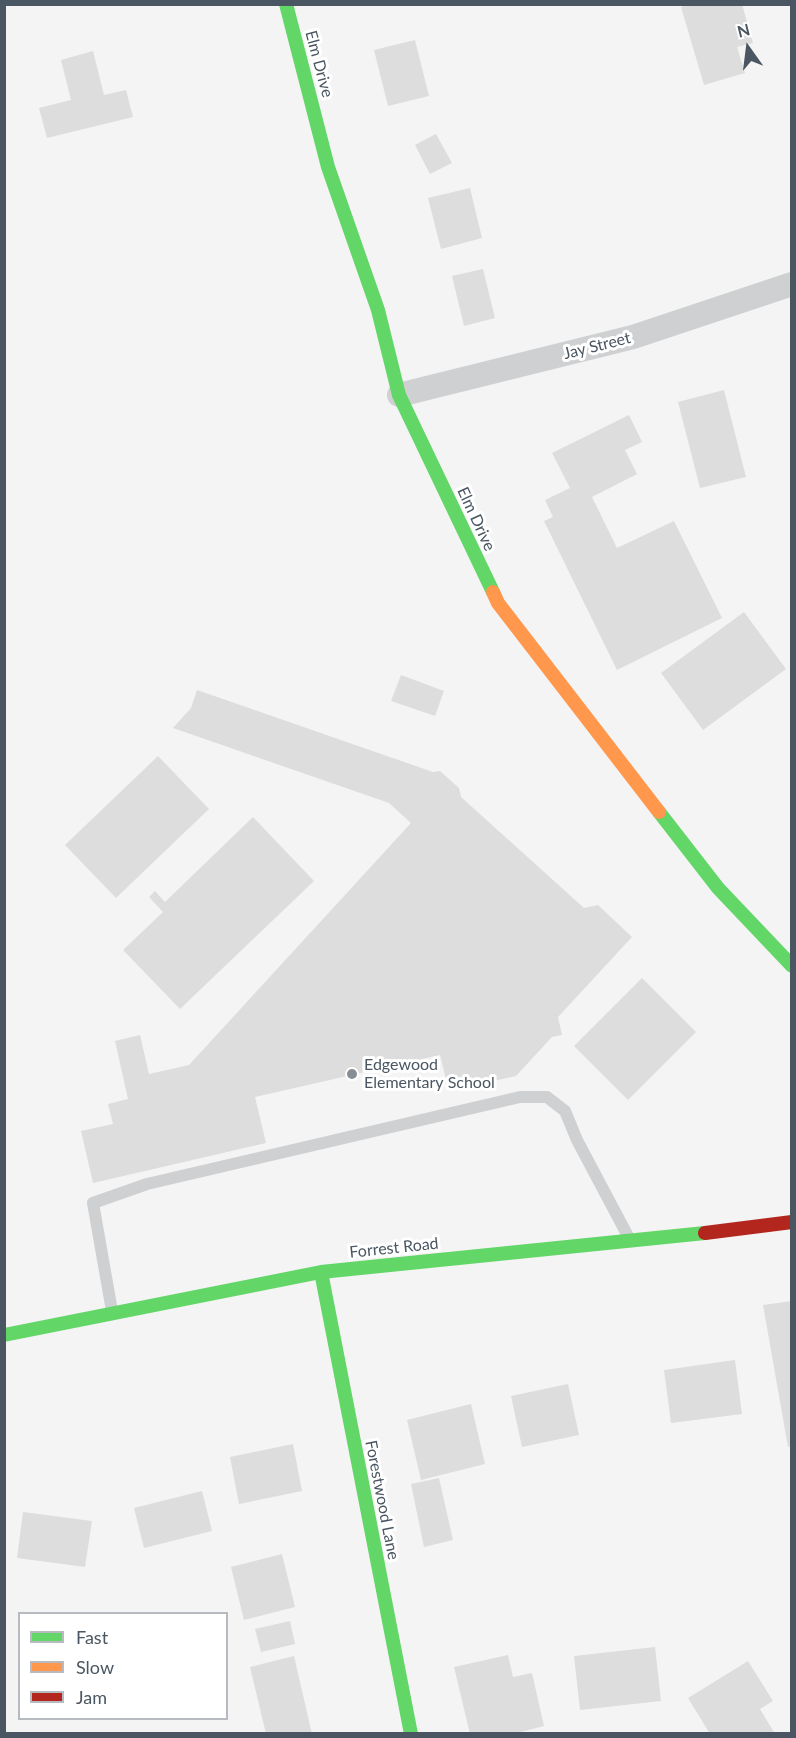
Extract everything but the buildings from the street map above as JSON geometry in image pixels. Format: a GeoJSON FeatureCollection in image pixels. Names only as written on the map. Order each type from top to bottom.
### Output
{"type":"FeatureCollection","features":[{"type":"Feature","properties":{"kind":"street","name":"Elm Drive"},"geometry":{"type":"LineString","coordinates":[[286,4],[328,167],[378,310],[399,395],[498,603],[718,888],[792,966]]}},
{"type":"Feature","properties":{"kind":"street","name":"Jay Street"},"geometry":{"type":"LineString","coordinates":[[399,395],[633,337],[792,284]]}},
{"type":"Feature","properties":{"kind":"street","name":"Forrest Road"},"geometry":{"type":"LineString","coordinates":[[4,1335],[321,1272],[631,1241],[792,1222]]}},
{"type":"Feature","properties":{"kind":"street","name":"Forestwood Lane"},"geometry":{"type":"LineString","coordinates":[[321,1272],[411,1734]]}},
{"type":"Feature","properties":{"kind":"lane"},"geometry":{"type":"LineString","coordinates":[[112,1312],[93,1203],[147,1184],[520,1097],[547,1097],[565,1111],[577,1140],[631,1241]]}},
{"type":"Feature","properties":{"kind":"traffic: fast"},"geometry":{"type":"LineString","coordinates":[[286,4],[328,167],[378,310],[399,395],[493,592]]}},
{"type":"Feature","properties":{"kind":"traffic: fast"},"geometry":{"type":"LineString","coordinates":[[659,812],[718,888],[792,966]]}},
{"type":"Feature","properties":{"kind":"traffic: fast"},"geometry":{"type":"LineString","coordinates":[[4,1335],[321,1272],[705,1233]]}},
{"type":"Feature","properties":{"kind":"traffic: fast"},"geometry":{"type":"LineString","coordinates":[[321,1272],[411,1734]]}},
{"type":"Feature","properties":{"kind":"traffic: slow"},"geometry":{"type":"LineString","coordinates":[[493,592],[498,603],[659,812]]}},
{"type":"Feature","properties":{"kind":"traffic: jam"},"geometry":{"type":"LineString","coordinates":[[705,1233],[792,1222]]}},
{"type":"Feature","properties":{"kind":"place","name":"Edgewood Elementary School"},"geometry":{"type":"Point","coordinates":[352,1074]}}]}
